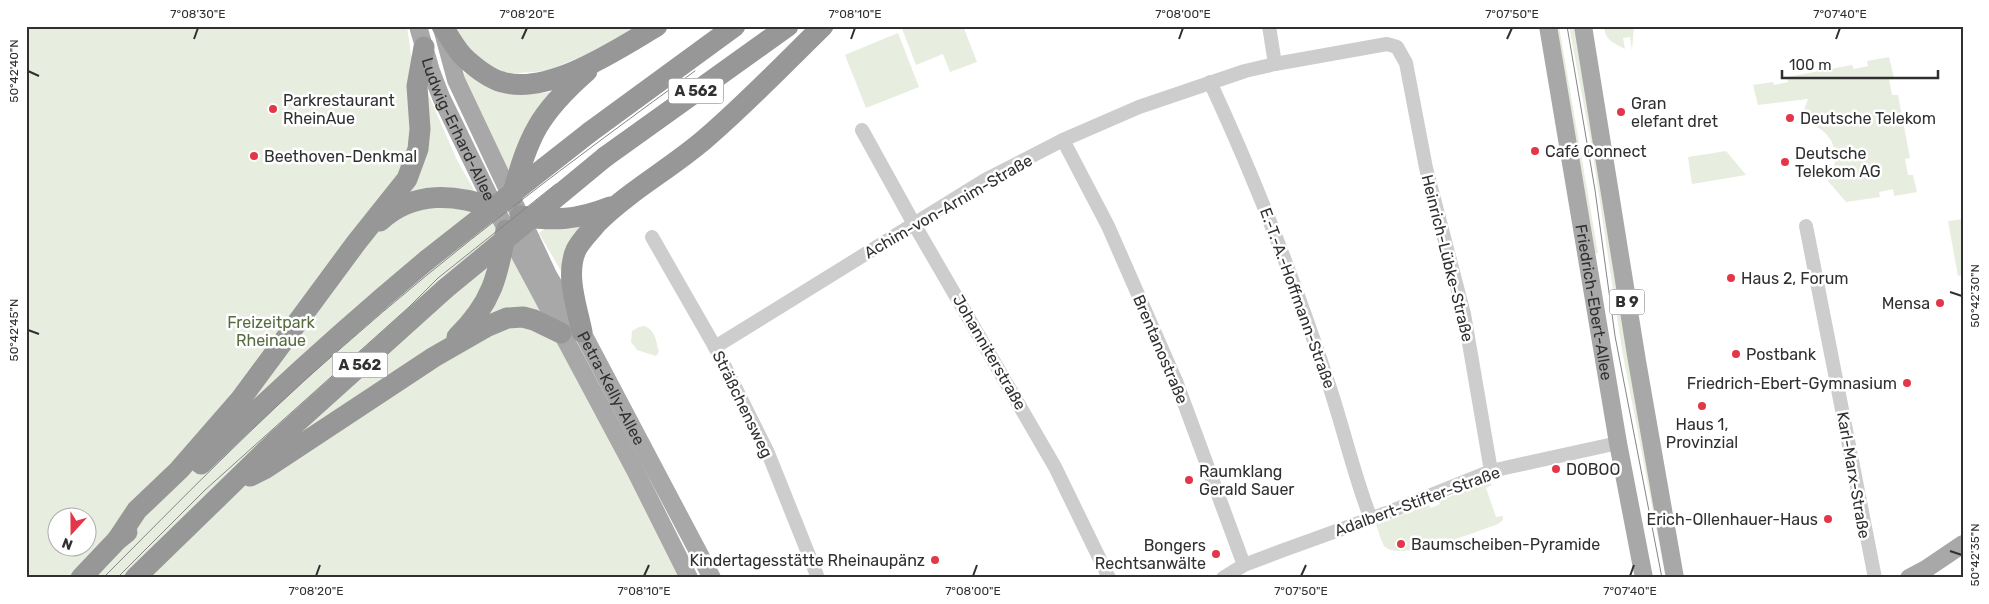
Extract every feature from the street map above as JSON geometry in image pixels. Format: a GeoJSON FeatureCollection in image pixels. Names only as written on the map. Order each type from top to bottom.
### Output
{"type":"FeatureCollection","features":[{"type":"Feature","properties":{"kind":"highway"},"geometry":{"type":"LineString","coordinates":[[442,26],[466,60],[502,82],[522,84],[546,82],[601,59],[657,26]]}},
{"type":"Feature","properties":{"kind":"highway","name":"A 562"},"geometry":{"type":"LineString","coordinates":[[246,407],[352,323],[427,260],[590,132],[735,26]]}},
{"type":"Feature","properties":{"kind":"highway","name":"A 562"},"geometry":{"type":"LineString","coordinates":[[280,448],[444,289],[605,157],[788,26]]}},
{"type":"Feature","properties":{"kind":"highway"},"geometry":{"type":"LineString","coordinates":[[582,332],[572,277],[572,263],[576,250],[584,237],[615,205],[673,165],[706,139],[823,26]]}},
{"type":"Feature","properties":{"kind":"highway"},"geometry":{"type":"LineString","coordinates":[[80,578],[117,540],[137,510],[246,407],[356,243],[407,179],[418,149],[420,129],[417,86],[424,47]]}},
{"type":"Feature","properties":{"kind":"highway"},"geometry":{"type":"LineString","coordinates":[[434,357],[473,321],[487,301],[500,266],[508,213],[522,160],[534,131],[549,108],[601,59]]}},
{"type":"Feature","properties":{"kind":"highway"},"geometry":{"type":"LineString","coordinates":[[356,243],[388,214],[409,203],[424,198],[447,196],[469,199],[508,213],[545,220],[564,220],[588,215],[615,205]]}},
{"type":"Feature","properties":{"kind":"highway"},"geometry":{"type":"LineString","coordinates":[[135,578],[234,483],[266,468],[280,448],[434,357],[488,326],[507,318],[523,317],[534,320],[560,333]]}},
{"type":"Feature","properties":{"kind":"main road","name":"Ludwig-Erhard-Allee"},"geometry":{"type":"LineString","coordinates":[[418,26],[441,97],[508,213]]}},
{"type":"Feature","properties":{"kind":"main road","name":"Ludwig-Erhard-Allee"},"geometry":{"type":"LineString","coordinates":[[442,26],[456,80],[508,213]]}},
{"type":"Feature","properties":{"kind":"main road","name":"Friedrich-Ebert-Allee"},"geometry":{"type":"LineString","coordinates":[[1548,26],[1618,443],[1644,578]]}},
{"type":"Feature","properties":{"kind":"main road","name":"Friedrich-Ebert-Allee"},"geometry":{"type":"LineString","coordinates":[[1583,26],[1635,351],[1675,578]]}},
{"type":"Feature","properties":{"kind":"main road","name":"Petra-Kelly-Allee"},"geometry":{"type":"LineString","coordinates":[[508,213],[582,332],[712,578]]}},
{"type":"Feature","properties":{"kind":"main road","name":"Petra-Kelly-Allee"},"geometry":{"type":"LineString","coordinates":[[508,213],[560,333],[635,470],[689,578]]}},
{"type":"Feature","properties":{"kind":"main road"},"geometry":{"type":"LineString","coordinates":[[1909,578],[1929,573],[1963,544]]}},
{"type":"Feature","properties":{"kind":"street"},"geometry":{"type":"LineString","coordinates":[[1269,26],[1275,64]]}},
{"type":"Feature","properties":{"kind":"street","name":"Achim-von-Arnim-Straße"},"geometry":{"type":"LineString","coordinates":[[715,347],[985,180],[1063,140],[1139,106],[1210,82],[1275,64],[1387,44],[1397,47]]}},
{"type":"Feature","properties":{"kind":"street","name":"Heinrich-Lübke-Straße"},"geometry":{"type":"LineString","coordinates":[[1397,47],[1406,62],[1426,168],[1464,314],[1491,471]]}},
{"type":"Feature","properties":{"kind":"street","name":"E.-T.-A.-Hoffmann-Straße"},"geometry":{"type":"LineString","coordinates":[[1210,82],[1255,183],[1301,302],[1339,414],[1371,519]]}},
{"type":"Feature","properties":{"kind":"street","name":"Johanniterstraße"},"geometry":{"type":"LineString","coordinates":[[862,130],[914,224],[1056,467],[1109,578]]}},
{"type":"Feature","properties":{"kind":"street","name":"Brentanostraße"},"geometry":{"type":"LineString","coordinates":[[1063,140],[1108,226],[1176,381],[1244,565]]}},
{"type":"Feature","properties":{"kind":"street","name":"Karl-Marx-Straße"},"geometry":{"type":"LineString","coordinates":[[1806,226],[1874,578]]}},
{"type":"Feature","properties":{"kind":"street","name":"Sträßchensweg"},"geometry":{"type":"LineString","coordinates":[[652,237],[715,347],[768,453],[818,578]]}},
{"type":"Feature","properties":{"kind":"street","name":"Adalbert-Stifter-Straße"},"geometry":{"type":"LineString","coordinates":[[1222,578],[1244,565],[1371,519],[1491,471],[1618,443]]}},
{"type":"Feature","properties":{"kind":"green space","name":"Freizeitpark Rheinaue"},"geometry":{"type":"Polygon","coordinates":[[[26,26],[407,26],[411,55],[457,160],[543,312],[684,578],[26,578],[26,26]]]}},
{"type":"Feature","properties":{"kind":"green space"},"geometry":{"type":"Polygon","coordinates":[[[454,26],[641,26],[588,54],[546,71],[506,74],[472,57],[454,26]]]}},
{"type":"Feature","properties":{"kind":"green space"},"geometry":{"type":"Polygon","coordinates":[[[901,26],[963,26],[977,62],[950,72],[943,54],[916,65],[901,26]]]}},
{"type":"Feature","properties":{"kind":"green space"},"geometry":{"type":"Polygon","coordinates":[[[1554,26],[1559,26],[1598,253],[1593,254],[1554,26]]]}},
{"type":"Feature","properties":{"kind":"green space"},"geometry":{"type":"Polygon","coordinates":[[[1569,26],[1578,26],[1669,573],[1665,574],[1622,350],[1592,149],[1569,26]]]}},
{"type":"Feature","properties":{"kind":"green space"},"geometry":{"type":"Polygon","coordinates":[[[1604,26],[1634,26],[1632,50],[1630,37],[1623,38],[1625,49],[1608,38],[1604,26]]]}},
{"type":"Feature","properties":{"kind":"green space"},"geometry":{"type":"Polygon","coordinates":[[[898,33],[919,87],[866,108],[845,55],[898,33]]]}},
{"type":"Feature","properties":{"kind":"green space"},"geometry":{"type":"Polygon","coordinates":[[[1889,57],[1894,78],[1889,79],[1892,95],[1898,95],[1910,158],[1905,159],[1908,175],[1913,175],[1917,192],[1894,196],[1893,189],[1879,192],[1880,197],[1846,202],[1828,181],[1835,160],[1832,142],[1820,129],[1800,120],[1808,99],[1758,105],[1753,85],[1773,82],[1774,85],[1788,82],[1787,77],[1852,65],[1854,69],[1868,66],[1867,61],[1889,57]]]}},
{"type":"Feature","properties":{"kind":"green space"},"geometry":{"type":"Polygon","coordinates":[[[467,73],[540,93],[552,92],[509,174],[463,78],[464,74],[467,73]]]}},
{"type":"Feature","properties":{"kind":"green space"},"geometry":{"type":"Polygon","coordinates":[[[1726,151],[1746,175],[1692,184],[1688,157],[1726,151]]]}},
{"type":"Feature","properties":{"kind":"green space"},"geometry":{"type":"Polygon","coordinates":[[[1963,219],[1963,275],[1958,276],[1948,221],[1963,219]]]}},
{"type":"Feature","properties":{"kind":"green space"},"geometry":{"type":"Polygon","coordinates":[[[583,225],[562,273],[539,233],[547,227],[583,225]]]}},
{"type":"Feature","properties":{"kind":"green space"},"geometry":{"type":"Polygon","coordinates":[[[644,326],[651,330],[655,337],[659,352],[656,356],[637,350],[631,342],[632,331],[644,326]]]}},
{"type":"Feature","properties":{"kind":"green space"},"geometry":{"type":"Polygon","coordinates":[[[1487,481],[1492,485],[1486,488],[1496,517],[1503,516],[1503,520],[1498,524],[1423,548],[1394,551],[1385,547],[1376,525],[1429,505],[1431,508],[1440,504],[1439,501],[1487,481]]]}},
{"type":"Feature","properties":{"kind":"tram line"},"geometry":{"type":"LineString","coordinates":[[1567,26],[1595,190],[1615,336],[1662,578]]}},
{"type":"Feature","properties":{"kind":"tram line"},"geometry":{"type":"LineString","coordinates":[[103,578],[249,433],[309,376],[383,312],[514,206],[695,71]]}},
{"type":"Feature","properties":{"kind":"tram line"},"geometry":{"type":"LineString","coordinates":[[117,578],[205,490],[409,307],[438,278],[556,184]]}},
{"type":"Feature","properties":{"kind":"place","name":"Parkrestaurant RheinAue"},"geometry":{"type":"Point","coordinates":[273,109]}},
{"type":"Feature","properties":{"kind":"place","name":"Gran elefant dret"},"geometry":{"type":"Point","coordinates":[1621,112]}},
{"type":"Feature","properties":{"kind":"place","name":"Deutsche Telekom"},"geometry":{"type":"Point","coordinates":[1790,118]}},
{"type":"Feature","properties":{"kind":"place","name":"Café Connect"},"geometry":{"type":"Point","coordinates":[1535,151]}},
{"type":"Feature","properties":{"kind":"place","name":"Beethoven-Denkmal"},"geometry":{"type":"Point","coordinates":[254,156]}},
{"type":"Feature","properties":{"kind":"place","name":"Deutsche Telekom AG"},"geometry":{"type":"Point","coordinates":[1785,162]}},
{"type":"Feature","properties":{"kind":"place","name":"Haus 2, Forum"},"geometry":{"type":"Point","coordinates":[1731,278]}},
{"type":"Feature","properties":{"kind":"place","name":"Mensa"},"geometry":{"type":"Point","coordinates":[1940,303]}},
{"type":"Feature","properties":{"kind":"place","name":"Postbank"},"geometry":{"type":"Point","coordinates":[1736,354]}},
{"type":"Feature","properties":{"kind":"place","name":"Friedrich-Ebert-Gymnasium"},"geometry":{"type":"Point","coordinates":[1907,383]}},
{"type":"Feature","properties":{"kind":"place","name":"Haus 1, Provinzial"},"geometry":{"type":"Point","coordinates":[1702,406]}},
{"type":"Feature","properties":{"kind":"place","name":"DOBOO"},"geometry":{"type":"Point","coordinates":[1556,469]}},
{"type":"Feature","properties":{"kind":"place","name":"Raumklang Gerald Sauer"},"geometry":{"type":"Point","coordinates":[1189,480]}},
{"type":"Feature","properties":{"kind":"place","name":"Erich-Ollenhauer-Haus"},"geometry":{"type":"Point","coordinates":[1828,519]}},
{"type":"Feature","properties":{"kind":"place","name":"Baumscheiben-Pyramide"},"geometry":{"type":"Point","coordinates":[1401,544]}},
{"type":"Feature","properties":{"kind":"place","name":"Bongers Rechtsanwälte"},"geometry":{"type":"Point","coordinates":[1216,554]}},
{"type":"Feature","properties":{"kind":"place","name":"Kindertagesstätte Rheinaupänz"},"geometry":{"type":"Point","coordinates":[935,560]}}]}
